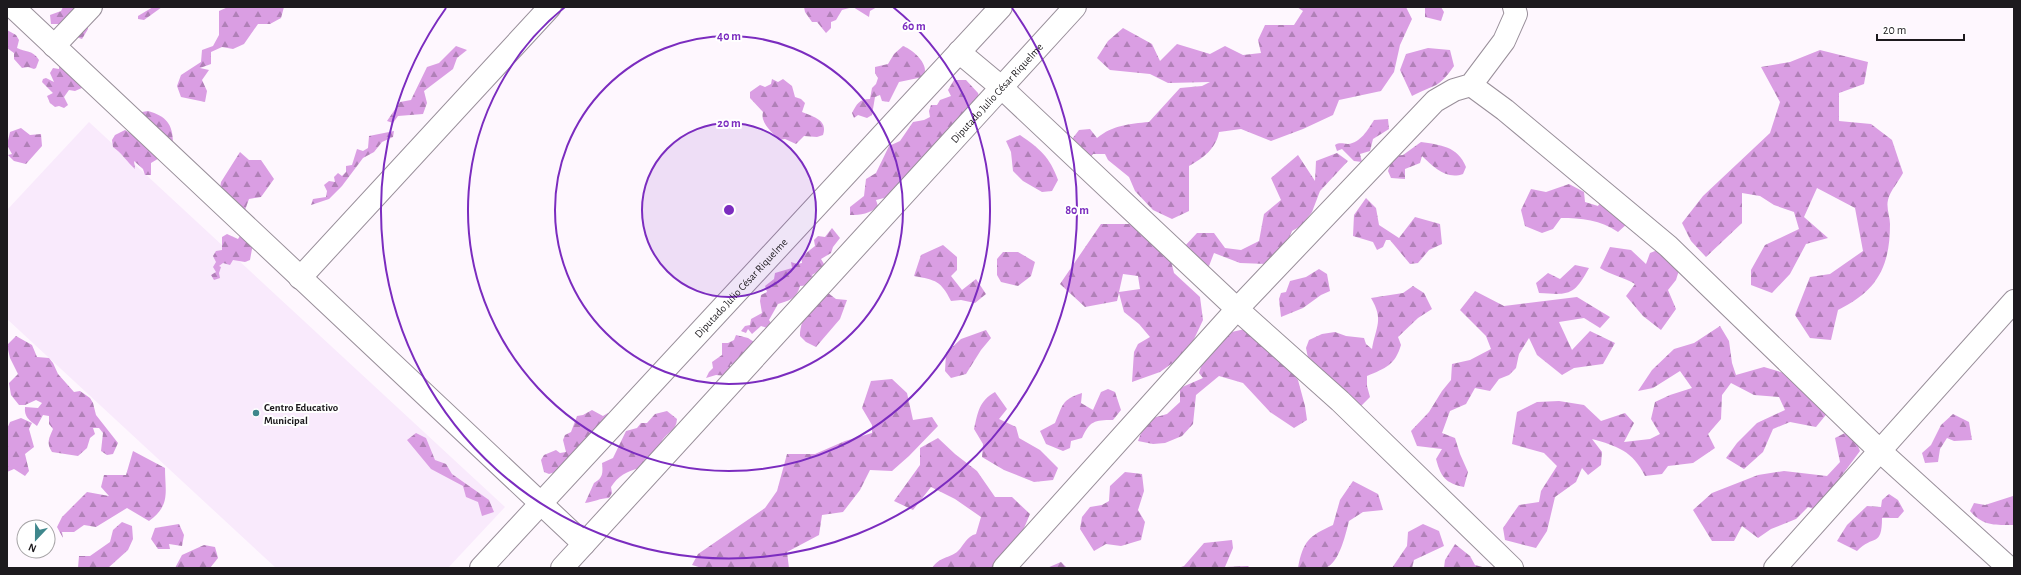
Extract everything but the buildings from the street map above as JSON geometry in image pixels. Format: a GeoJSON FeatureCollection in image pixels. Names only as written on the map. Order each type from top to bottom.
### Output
{"type":"FeatureCollection","features":[{"type":"Feature","properties":{"kind":"street"},"geometry":{"type":"LineString","coordinates":[[13,7],[584,544]]}},
{"type":"Feature","properties":{"kind":"street"},"geometry":{"type":"LineString","coordinates":[[54,46],[90,7]]}},
{"type":"Feature","properties":{"kind":"street"},"geometry":{"type":"LineString","coordinates":[[300,278],[550,7]]}},
{"type":"Feature","properties":{"kind":"street","name":"Diputado Julio César Riquelme"},"geometry":{"type":"LineString","coordinates":[[487,566],[541,504],[1001,7]]}},
{"type":"Feature","properties":{"kind":"street"},"geometry":{"type":"LineString","coordinates":[[1004,568],[1237,309],[1435,101],[1454,90],[1471,85],[1504,41],[1516,14],[1514,7]]}},
{"type":"Feature","properties":{"kind":"street","name":"Diputado Julio César Riquelme"},"geometry":{"type":"LineString","coordinates":[[562,568],[1001,87],[1064,11]]}},
{"type":"Feature","properties":{"kind":"street"},"geometry":{"type":"LineString","coordinates":[[959,52],[1001,87],[1237,309],[1340,400],[1512,568]]}},
{"type":"Feature","properties":{"kind":"street"},"geometry":{"type":"LineString","coordinates":[[1471,85],[1505,110],[1668,246],[1880,451],[2009,568]]}},
{"type":"Feature","properties":{"kind":"street"},"geometry":{"type":"LineString","coordinates":[[1775,568],[2014,301]]}},
{"type":"Feature","properties":{"kind":"shaded area","name":"Centro Educativo Municipal"},"geometry":{"type":"Polygon","coordinates":[[[89,122],[505,507],[448,568],[276,568],[7,319],[7,210],[89,122]]]}},
{"type":"Feature","properties":{"kind":"green space"},"geometry":{"type":"Polygon","coordinates":[[[63,7],[99,7],[99,16],[88,17],[88,29],[82,39],[70,35],[64,24],[51,24],[50,15],[61,11],[63,7]]]}},
{"type":"Feature","properties":{"kind":"green space"},"geometry":{"type":"Polygon","coordinates":[[[153,7],[162,7],[144,20],[138,19],[138,16],[153,7]]]}},
{"type":"Feature","properties":{"kind":"green space"},"geometry":{"type":"Polygon","coordinates":[[[228,7],[284,7],[281,18],[270,24],[258,24],[244,44],[233,49],[222,47],[211,52],[211,64],[200,68],[209,70],[202,80],[207,91],[205,102],[181,97],[177,86],[181,75],[201,62],[202,50],[213,46],[219,35],[219,11],[228,7]]]}},
{"type":"Feature","properties":{"kind":"green space"},"geometry":{"type":"Polygon","coordinates":[[[804,7],[853,7],[842,10],[836,20],[831,22],[831,28],[826,33],[817,22],[812,22],[805,12],[804,7]]]}},
{"type":"Feature","properties":{"kind":"green space"},"geometry":{"type":"Polygon","coordinates":[[[853,7],[877,7],[870,11],[869,17],[853,7]]]}},
{"type":"Feature","properties":{"kind":"green space"},"geometry":{"type":"Polygon","coordinates":[[[1297,7],[1406,7],[1412,19],[1400,45],[1394,72],[1381,91],[1339,100],[1333,115],[1303,129],[1271,141],[1241,129],[1219,132],[1212,148],[1199,160],[1189,166],[1189,211],[1172,219],[1153,210],[1135,191],[1129,177],[1108,160],[1105,154],[1093,154],[1088,160],[1069,143],[1079,130],[1090,129],[1097,138],[1115,128],[1149,122],[1180,88],[1202,86],[1210,82],[1168,83],[1150,74],[1110,70],[1097,58],[1108,41],[1123,28],[1152,44],[1160,61],[1177,44],[1210,54],[1225,46],[1243,55],[1261,53],[1258,40],[1265,25],[1294,25],[1303,11],[1297,7]]]}},
{"type":"Feature","properties":{"kind":"green space"},"geometry":{"type":"Polygon","coordinates":[[[1425,7],[1441,7],[1444,12],[1441,21],[1425,17],[1425,7]]]}},
{"type":"Feature","properties":{"kind":"green space"},"geometry":{"type":"Polygon","coordinates":[[[7,30],[16,35],[19,40],[17,48],[32,53],[37,57],[39,60],[36,68],[22,68],[14,59],[14,53],[7,48],[7,30]]]}},
{"type":"Feature","properties":{"kind":"green space"},"geometry":{"type":"Polygon","coordinates":[[[456,46],[467,50],[457,58],[453,69],[424,91],[427,103],[423,114],[398,116],[393,123],[387,121],[400,102],[411,100],[427,67],[439,63],[456,46]]]}},
{"type":"Feature","properties":{"kind":"green space"},"geometry":{"type":"Polygon","coordinates":[[[903,46],[912,51],[923,63],[925,73],[923,77],[899,82],[889,102],[882,101],[880,95],[875,97],[872,115],[867,118],[858,115],[854,118],[852,113],[857,105],[863,100],[870,99],[872,88],[876,84],[878,78],[875,73],[875,67],[888,64],[894,54],[903,46]]]}},
{"type":"Feature","properties":{"kind":"green space"},"geometry":{"type":"Polygon","coordinates":[[[1428,48],[1450,50],[1454,66],[1444,79],[1436,85],[1412,96],[1400,70],[1406,54],[1428,48]]]}},
{"type":"Feature","properties":{"kind":"green space"},"geometry":{"type":"Polygon","coordinates":[[[1820,50],[1868,62],[1864,84],[1839,93],[1839,121],[1871,124],[1892,140],[1903,173],[1888,200],[1887,206],[1890,224],[1887,253],[1884,265],[1872,286],[1863,295],[1838,310],[1831,340],[1810,338],[1795,315],[1810,277],[1830,274],[1863,251],[1855,208],[1817,188],[1804,217],[1828,238],[1806,244],[1790,274],[1772,293],[1751,285],[1751,270],[1765,245],[1799,229],[1794,212],[1774,205],[1760,196],[1742,193],[1742,223],[1706,257],[1691,241],[1682,223],[1703,196],[1770,133],[1780,102],[1761,67],[1790,62],[1820,50]]]}},
{"type":"Feature","properties":{"kind":"green space"},"geometry":{"type":"Polygon","coordinates":[[[59,63],[84,87],[75,91],[69,90],[64,97],[68,105],[64,108],[59,106],[55,107],[50,103],[47,96],[53,93],[42,82],[43,79],[46,78],[54,82],[50,73],[53,68],[59,69],[59,63]]]}},
{"type":"Feature","properties":{"kind":"green space"},"geometry":{"type":"Polygon","coordinates":[[[772,79],[778,82],[783,79],[792,86],[795,97],[801,99],[805,103],[802,112],[822,122],[824,126],[823,135],[817,137],[804,136],[796,144],[785,139],[779,140],[770,131],[763,120],[763,112],[750,98],[750,92],[760,85],[765,87],[771,84],[772,79]]]}},
{"type":"Feature","properties":{"kind":"green space"},"geometry":{"type":"Polygon","coordinates":[[[954,80],[966,80],[978,93],[980,99],[909,179],[903,178],[888,197],[876,200],[878,206],[872,211],[850,215],[850,207],[864,196],[866,179],[876,173],[889,146],[900,141],[913,122],[930,117],[929,111],[931,105],[937,105],[940,100],[951,96],[948,90],[954,80]]]}},
{"type":"Feature","properties":{"kind":"green space"},"geometry":{"type":"Polygon","coordinates":[[[148,111],[164,118],[172,131],[173,143],[161,157],[151,163],[151,175],[145,175],[143,169],[134,161],[135,169],[113,147],[112,140],[115,135],[125,130],[130,133],[135,130],[142,112],[148,111]]]}},
{"type":"Feature","properties":{"kind":"green space"},"geometry":{"type":"Polygon","coordinates":[[[1388,119],[1389,129],[1373,139],[1370,151],[1360,154],[1362,162],[1354,161],[1342,149],[1337,151],[1335,145],[1340,143],[1348,144],[1360,139],[1374,120],[1388,119]]]}},
{"type":"Feature","properties":{"kind":"green space"},"geometry":{"type":"Polygon","coordinates":[[[21,128],[30,135],[41,134],[42,146],[26,164],[14,161],[8,155],[12,154],[7,145],[10,132],[21,128]]]}},
{"type":"Feature","properties":{"kind":"green space"},"geometry":{"type":"Polygon","coordinates":[[[394,131],[393,137],[382,142],[374,152],[363,158],[342,186],[329,199],[311,205],[313,199],[326,197],[327,191],[324,185],[329,181],[335,182],[334,177],[338,173],[342,176],[346,172],[346,166],[352,165],[357,149],[363,151],[368,148],[369,136],[394,131]]]}},
{"type":"Feature","properties":{"kind":"green space"},"geometry":{"type":"Polygon","coordinates":[[[1020,135],[1033,144],[1043,154],[1055,172],[1058,180],[1052,191],[1042,192],[1023,181],[1013,171],[1011,152],[1006,141],[1020,135]]]}},
{"type":"Feature","properties":{"kind":"green space"},"geometry":{"type":"Polygon","coordinates":[[[1421,142],[1441,146],[1453,151],[1463,160],[1466,167],[1463,174],[1446,174],[1422,156],[1420,163],[1405,169],[1405,179],[1391,178],[1388,171],[1393,156],[1403,155],[1421,142]]]}},
{"type":"Feature","properties":{"kind":"green space"},"geometry":{"type":"Polygon","coordinates":[[[240,152],[249,160],[261,160],[274,179],[261,197],[249,199],[245,210],[234,206],[219,194],[221,182],[240,152]]]}},
{"type":"Feature","properties":{"kind":"green space"},"geometry":{"type":"Polygon","coordinates":[[[1337,153],[1348,161],[1320,191],[1312,212],[1301,226],[1292,231],[1288,240],[1267,264],[1240,263],[1214,253],[1209,266],[1198,265],[1184,247],[1197,233],[1214,233],[1225,248],[1241,250],[1259,241],[1264,214],[1281,200],[1271,178],[1298,155],[1315,181],[1316,161],[1337,153]]]}},
{"type":"Feature","properties":{"kind":"green space"},"geometry":{"type":"Polygon","coordinates":[[[1569,184],[1584,192],[1585,202],[1598,206],[1605,194],[1628,223],[1618,232],[1598,222],[1576,218],[1561,218],[1553,229],[1542,233],[1525,226],[1521,210],[1531,189],[1546,192],[1569,184]]]}},
{"type":"Feature","properties":{"kind":"green space"},"geometry":{"type":"Polygon","coordinates":[[[1366,198],[1376,208],[1379,225],[1399,238],[1415,217],[1440,224],[1442,244],[1429,250],[1418,263],[1410,264],[1390,240],[1386,240],[1383,247],[1377,250],[1373,242],[1353,236],[1354,215],[1366,198]]]}},
{"type":"Feature","properties":{"kind":"green space"},"geometry":{"type":"Polygon","coordinates":[[[1101,224],[1136,224],[1170,257],[1174,273],[1200,297],[1203,320],[1188,352],[1160,372],[1132,382],[1134,352],[1138,344],[1150,337],[1139,324],[1124,312],[1119,293],[1117,301],[1085,307],[1060,284],[1101,224]],[[1123,274],[1119,292],[1140,289],[1138,276],[1123,274]]]}},
{"type":"Feature","properties":{"kind":"green space"},"geometry":{"type":"Polygon","coordinates":[[[832,228],[840,238],[833,247],[831,253],[821,259],[824,264],[822,269],[812,275],[815,280],[812,285],[800,286],[795,296],[786,302],[778,304],[769,320],[772,325],[767,328],[761,326],[752,334],[748,329],[746,333],[741,331],[745,326],[750,325],[751,319],[762,313],[760,301],[761,295],[767,292],[765,286],[774,279],[775,273],[792,268],[791,262],[797,264],[802,263],[801,257],[815,246],[814,240],[818,236],[825,237],[832,228]]]}},
{"type":"Feature","properties":{"kind":"green space"},"geometry":{"type":"Polygon","coordinates":[[[227,234],[238,239],[241,234],[255,244],[252,249],[250,260],[245,262],[233,260],[230,265],[223,263],[219,266],[221,267],[219,273],[220,278],[214,280],[211,275],[216,272],[213,267],[216,262],[213,256],[216,251],[222,250],[222,237],[227,234]]]}},
{"type":"Feature","properties":{"kind":"green space"},"geometry":{"type":"Polygon","coordinates":[[[943,245],[957,257],[957,270],[951,276],[962,290],[976,279],[986,294],[975,303],[961,300],[951,301],[944,289],[937,282],[914,276],[921,255],[943,245]]]}},
{"type":"Feature","properties":{"kind":"green space"},"geometry":{"type":"Polygon","coordinates":[[[1668,246],[1680,267],[1676,280],[1668,290],[1676,309],[1661,330],[1643,316],[1626,296],[1635,284],[1600,268],[1610,247],[1631,250],[1646,264],[1650,253],[1668,246]]]}},
{"type":"Feature","properties":{"kind":"green space"},"geometry":{"type":"Polygon","coordinates":[[[1003,252],[1018,252],[1035,262],[1031,276],[1018,286],[1001,282],[997,275],[997,259],[1003,252]]]}},
{"type":"Feature","properties":{"kind":"green space"},"geometry":{"type":"Polygon","coordinates":[[[1575,265],[1589,268],[1574,289],[1570,292],[1557,294],[1539,293],[1536,283],[1548,273],[1560,279],[1575,265]]]}},
{"type":"Feature","properties":{"kind":"green space"},"geometry":{"type":"Polygon","coordinates":[[[1319,269],[1327,274],[1330,291],[1321,295],[1303,308],[1281,317],[1279,299],[1281,293],[1286,292],[1290,281],[1306,277],[1319,269]]]}},
{"type":"Feature","properties":{"kind":"green space"},"geometry":{"type":"Polygon","coordinates":[[[1413,286],[1424,293],[1432,309],[1418,318],[1398,337],[1401,345],[1399,352],[1393,361],[1385,368],[1367,376],[1367,386],[1370,397],[1361,406],[1309,363],[1306,348],[1309,340],[1322,334],[1335,332],[1346,336],[1364,338],[1366,344],[1372,349],[1378,318],[1371,298],[1403,293],[1413,286]]]}},
{"type":"Feature","properties":{"kind":"green space"},"geometry":{"type":"Polygon","coordinates":[[[1475,291],[1504,306],[1577,297],[1610,317],[1600,328],[1584,318],[1559,322],[1572,350],[1590,331],[1615,343],[1603,364],[1574,368],[1562,375],[1537,355],[1529,338],[1519,354],[1516,368],[1509,375],[1499,379],[1490,391],[1475,388],[1466,404],[1450,411],[1442,433],[1455,438],[1468,472],[1464,487],[1448,481],[1442,475],[1436,459],[1442,449],[1417,446],[1411,431],[1429,412],[1451,380],[1452,364],[1470,360],[1491,349],[1486,336],[1460,310],[1475,291]]]}},
{"type":"Feature","properties":{"kind":"green space"},"geometry":{"type":"Polygon","coordinates":[[[828,293],[836,299],[847,300],[840,319],[816,347],[806,342],[800,336],[802,322],[813,307],[828,293]]]}},
{"type":"Feature","properties":{"kind":"green space"},"geometry":{"type":"Polygon","coordinates":[[[1720,326],[1729,341],[1732,363],[1736,375],[1764,367],[1787,374],[1829,411],[1816,427],[1790,422],[1773,429],[1763,452],[1744,469],[1726,458],[1737,443],[1757,423],[1785,410],[1779,397],[1754,395],[1731,383],[1722,395],[1721,419],[1708,434],[1715,448],[1693,463],[1668,466],[1662,474],[1645,476],[1630,455],[1617,447],[1592,439],[1602,452],[1601,465],[1588,475],[1582,468],[1576,482],[1555,497],[1547,531],[1536,548],[1505,540],[1503,528],[1519,505],[1539,502],[1541,491],[1557,466],[1544,453],[1512,444],[1517,412],[1537,402],[1559,401],[1584,405],[1601,421],[1625,413],[1634,423],[1624,442],[1650,439],[1660,434],[1651,419],[1655,402],[1670,395],[1692,388],[1680,371],[1653,388],[1638,391],[1652,370],[1674,349],[1694,343],[1720,326]]]}},
{"type":"Feature","properties":{"kind":"green space"},"geometry":{"type":"Polygon","coordinates":[[[1249,328],[1262,339],[1266,350],[1288,368],[1298,380],[1307,420],[1294,428],[1270,412],[1243,383],[1219,376],[1196,395],[1193,424],[1182,436],[1165,443],[1153,444],[1138,441],[1146,420],[1167,414],[1180,402],[1180,388],[1203,378],[1199,373],[1205,354],[1219,335],[1249,328]]]}},
{"type":"Feature","properties":{"kind":"green space"},"geometry":{"type":"Polygon","coordinates":[[[986,330],[991,338],[981,350],[966,374],[951,378],[945,371],[946,353],[961,339],[986,330]]]}},
{"type":"Feature","properties":{"kind":"green space"},"geometry":{"type":"Polygon","coordinates":[[[736,335],[748,338],[757,344],[753,354],[730,365],[731,371],[728,376],[716,375],[706,378],[713,368],[712,362],[722,355],[722,343],[728,343],[734,340],[736,335]]]}},
{"type":"Feature","properties":{"kind":"green space"},"geometry":{"type":"Polygon","coordinates":[[[16,336],[32,345],[37,357],[49,358],[58,374],[74,392],[80,391],[90,398],[96,415],[118,443],[113,454],[107,455],[101,451],[103,433],[99,428],[93,428],[95,434],[90,438],[87,448],[78,456],[52,452],[50,449],[49,438],[53,429],[49,424],[49,416],[43,415],[37,426],[29,420],[25,413],[25,407],[38,408],[42,403],[36,400],[25,405],[19,405],[11,395],[9,383],[18,374],[10,358],[7,345],[16,336]]]}},
{"type":"Feature","properties":{"kind":"green space"},"geometry":{"type":"Polygon","coordinates":[[[892,379],[907,393],[913,420],[932,417],[938,426],[892,471],[870,470],[860,490],[843,512],[822,515],[819,535],[787,552],[789,568],[702,568],[692,565],[698,554],[765,508],[777,491],[787,454],[815,454],[845,441],[872,433],[872,425],[862,408],[871,381],[892,379]]]}},
{"type":"Feature","properties":{"kind":"green space"},"geometry":{"type":"Polygon","coordinates":[[[1108,389],[1115,392],[1121,410],[1113,420],[1101,420],[1093,423],[1090,425],[1082,438],[1071,441],[1070,448],[1063,451],[1046,444],[1040,431],[1055,423],[1066,401],[1082,393],[1081,403],[1093,410],[1101,392],[1108,389]]]}},
{"type":"Feature","properties":{"kind":"green space"},"geometry":{"type":"Polygon","coordinates":[[[995,392],[1007,409],[999,419],[1016,427],[1019,438],[1040,450],[1058,468],[1053,480],[1034,482],[1004,470],[982,457],[983,444],[974,429],[982,403],[995,392]]]}},
{"type":"Feature","properties":{"kind":"green space"},"geometry":{"type":"Polygon","coordinates":[[[592,410],[603,416],[608,413],[614,416],[572,467],[549,474],[544,472],[541,460],[544,455],[556,450],[560,453],[566,452],[563,440],[565,435],[571,432],[577,416],[583,415],[592,410]]]}},
{"type":"Feature","properties":{"kind":"green space"},"geometry":{"type":"Polygon","coordinates":[[[667,411],[677,419],[674,428],[663,439],[657,453],[646,458],[640,468],[627,472],[620,477],[611,487],[612,493],[609,498],[585,503],[594,483],[602,475],[602,463],[613,458],[626,431],[637,428],[641,423],[647,423],[655,414],[667,411]]]}},
{"type":"Feature","properties":{"kind":"green space"},"geometry":{"type":"Polygon","coordinates":[[[1953,414],[1969,422],[1972,440],[1954,441],[1947,438],[1940,449],[1938,462],[1925,463],[1922,453],[1931,445],[1941,425],[1953,414]]]}},
{"type":"Feature","properties":{"kind":"green space"},"geometry":{"type":"Polygon","coordinates":[[[21,418],[32,423],[29,429],[34,447],[25,454],[29,471],[25,476],[14,469],[7,472],[7,429],[10,422],[21,418]]]}},
{"type":"Feature","properties":{"kind":"green space"},"geometry":{"type":"Polygon","coordinates":[[[1851,430],[1860,451],[1816,510],[1808,507],[1796,519],[1771,529],[1758,538],[1742,526],[1734,541],[1712,541],[1693,510],[1712,493],[1758,475],[1784,471],[1827,476],[1840,462],[1835,438],[1851,430]]]}},
{"type":"Feature","properties":{"kind":"green space"},"geometry":{"type":"Polygon","coordinates":[[[416,433],[426,438],[435,460],[446,464],[452,474],[489,500],[494,512],[482,516],[478,502],[466,497],[463,486],[431,469],[407,440],[416,433]]]}},
{"type":"Feature","properties":{"kind":"green space"},"geometry":{"type":"Polygon","coordinates":[[[938,438],[955,454],[977,471],[995,497],[1012,497],[1030,514],[1019,540],[993,568],[932,568],[941,559],[955,554],[968,539],[976,534],[981,517],[955,499],[931,487],[913,510],[894,501],[920,465],[920,448],[938,438]]]}},
{"type":"Feature","properties":{"kind":"green space"},"geometry":{"type":"Polygon","coordinates":[[[133,451],[165,468],[166,491],[164,504],[161,509],[149,521],[127,508],[96,527],[84,525],[74,532],[62,532],[63,538],[57,527],[62,517],[87,492],[109,496],[101,487],[104,475],[126,475],[133,451]]]}},
{"type":"Feature","properties":{"kind":"green space"},"geometry":{"type":"Polygon","coordinates":[[[1125,472],[1142,474],[1144,491],[1138,510],[1145,522],[1141,540],[1121,546],[1106,544],[1094,551],[1080,529],[1082,517],[1090,507],[1102,505],[1109,501],[1110,486],[1125,472]]]}},
{"type":"Feature","properties":{"kind":"green space"},"geometry":{"type":"Polygon","coordinates":[[[1353,481],[1378,494],[1383,510],[1363,512],[1349,521],[1339,552],[1333,563],[1329,566],[1318,569],[1298,568],[1302,551],[1308,540],[1333,525],[1340,500],[1353,481]]]}},
{"type":"Feature","properties":{"kind":"green space"},"geometry":{"type":"Polygon","coordinates":[[[1889,494],[1898,500],[1904,511],[1898,518],[1882,518],[1882,527],[1876,539],[1857,551],[1837,541],[1847,525],[1867,506],[1881,507],[1882,500],[1889,494]]]}},
{"type":"Feature","properties":{"kind":"green space"},"geometry":{"type":"Polygon","coordinates":[[[2014,494],[2014,528],[2013,525],[1989,524],[1980,520],[1970,511],[1974,503],[1985,505],[2013,496],[2014,494]]]}},
{"type":"Feature","properties":{"kind":"green space"},"geometry":{"type":"Polygon","coordinates":[[[122,522],[132,526],[133,539],[128,550],[108,568],[78,568],[79,556],[90,556],[110,542],[113,530],[122,522]]]}},
{"type":"Feature","properties":{"kind":"green space"},"geometry":{"type":"Polygon","coordinates":[[[179,524],[184,535],[182,546],[169,544],[170,549],[158,549],[151,539],[155,528],[179,524]]]}},
{"type":"Feature","properties":{"kind":"green space"},"geometry":{"type":"Polygon","coordinates":[[[1423,524],[1439,531],[1444,546],[1414,560],[1412,568],[1392,568],[1407,546],[1408,532],[1423,524]]]}},
{"type":"Feature","properties":{"kind":"green space"},"geometry":{"type":"Polygon","coordinates":[[[1232,540],[1233,548],[1225,567],[1248,566],[1250,568],[1178,568],[1184,566],[1204,543],[1232,540]]]}},
{"type":"Feature","properties":{"kind":"green space"},"geometry":{"type":"Polygon","coordinates":[[[1455,544],[1470,556],[1475,565],[1486,568],[1444,568],[1445,560],[1455,544]]]}},
{"type":"Feature","properties":{"kind":"green space"},"geometry":{"type":"Polygon","coordinates":[[[204,545],[215,547],[218,558],[210,568],[175,568],[182,555],[204,545]]]}},
{"type":"Feature","properties":{"kind":"green space"},"geometry":{"type":"Polygon","coordinates":[[[1061,562],[1067,568],[1047,568],[1061,562]]]}},
{"type":"Feature","properties":{"kind":"place","name":"Centro Educativo Municipal"},"geometry":{"type":"Point","coordinates":[256,413]}}]}
